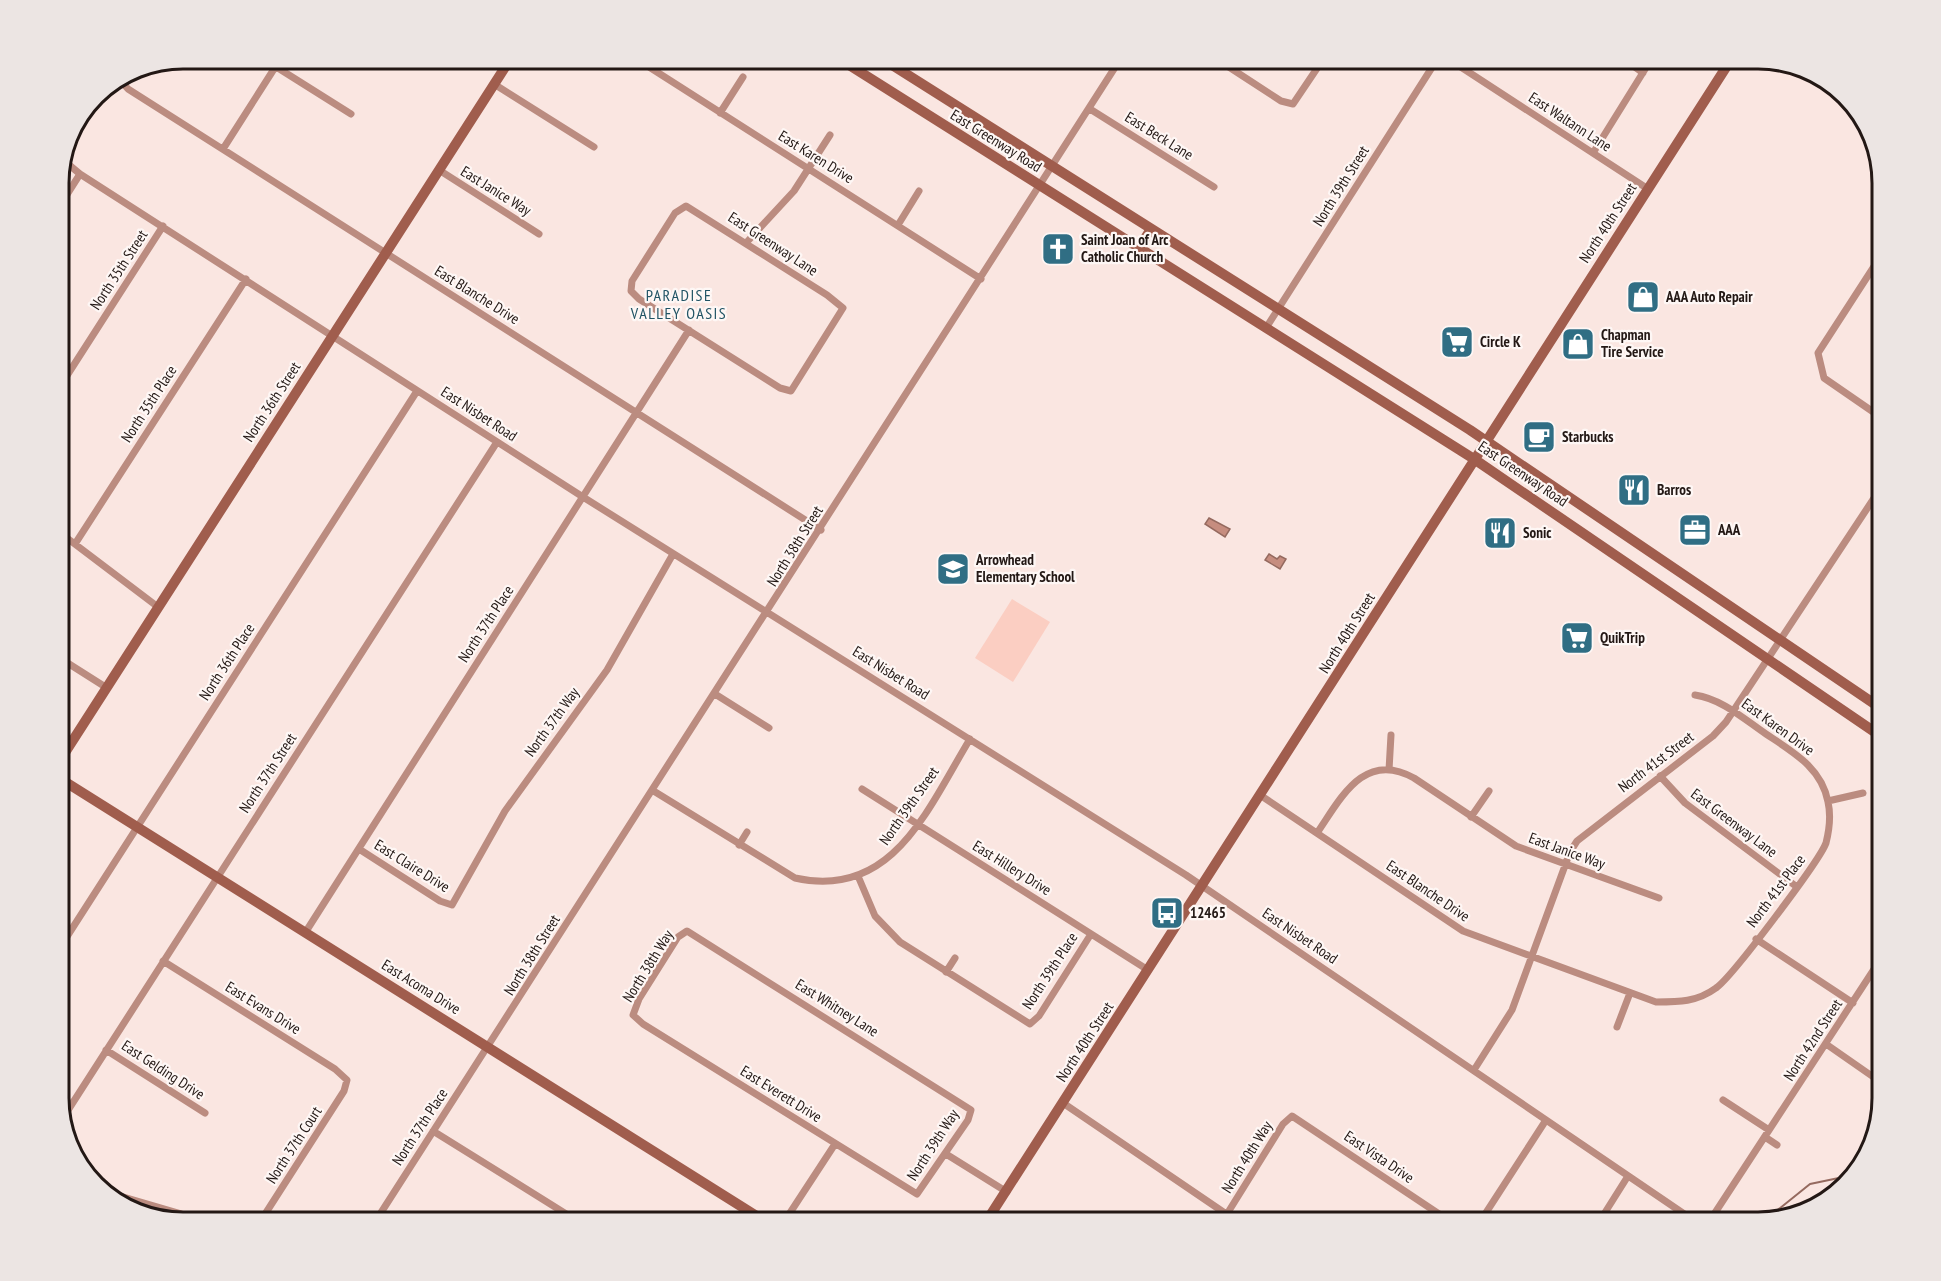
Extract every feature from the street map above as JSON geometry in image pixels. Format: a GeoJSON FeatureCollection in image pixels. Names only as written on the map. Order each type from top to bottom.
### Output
{"type":"FeatureCollection","features":[{"type":"Feature","properties":{"kind":"main road","name":"North 36th Street"},"geometry":{"type":"LineString","coordinates":[[69,747],[504,69]]}},
{"type":"Feature","properties":{"kind":"main road","name":"East Greenway Road"},"geometry":{"type":"LineString","coordinates":[[855,69],[1474,459],[1872,730]]}},
{"type":"Feature","properties":{"kind":"main road","name":"East Greenway Road"},"geometry":{"type":"LineString","coordinates":[[898,69],[1486,441],[1872,702]]}},
{"type":"Feature","properties":{"kind":"main road","name":"North 40th Street"},"geometry":{"type":"LineString","coordinates":[[993,1212],[1725,69]]}},
{"type":"Feature","properties":{"kind":"main road"},"geometry":{"type":"LineString","coordinates":[[1138,248],[1151,229]]}},
{"type":"Feature","properties":{"kind":"main road","name":"East Acoma Drive"},"geometry":{"type":"LineString","coordinates":[[69,784],[750,1212]]}},
{"type":"Feature","properties":{"kind":"street"},"geometry":{"type":"LineString","coordinates":[[223,149],[274,69]]}},
{"type":"Feature","properties":{"kind":"street"},"geometry":{"type":"LineString","coordinates":[[278,69],[351,114]]}},
{"type":"Feature","properties":{"kind":"street","name":"East Karen Drive"},"geometry":{"type":"LineString","coordinates":[[652,69],[981,279]]}},
{"type":"Feature","properties":{"kind":"street","name":"North 38th Street"},"geometry":{"type":"LineString","coordinates":[[489,1047],[1114,69]]}},
{"type":"Feature","properties":{"kind":"street"},"geometry":{"type":"LineString","coordinates":[[1232,69],[1281,101],[1293,104],[1317,69]]}},
{"type":"Feature","properties":{"kind":"street","name":"North 39th Street"},"geometry":{"type":"LineString","coordinates":[[1266,328],[1431,69]]}},
{"type":"Feature","properties":{"kind":"street","name":"East Waltann Lane"},"geometry":{"type":"LineString","coordinates":[[1464,69],[1648,189]]}},
{"type":"Feature","properties":{"kind":"street"},"geometry":{"type":"LineString","coordinates":[[1637,69],[1643,73]]}},
{"type":"Feature","properties":{"kind":"street"},"geometry":{"type":"LineString","coordinates":[[1593,153],[1646,69]]}},
{"type":"Feature","properties":{"kind":"street"},"geometry":{"type":"LineString","coordinates":[[720,113],[743,77]]}},
{"type":"Feature","properties":{"kind":"street"},"geometry":{"type":"LineString","coordinates":[[495,84],[594,147]]}},
{"type":"Feature","properties":{"kind":"street","name":"East Blanche Drive"},"geometry":{"type":"LineString","coordinates":[[124,85],[821,530]]}},
{"type":"Feature","properties":{"kind":"street","name":"East Beck Lane"},"geometry":{"type":"LineString","coordinates":[[1090,109],[1214,187]]}},
{"type":"Feature","properties":{"kind":"street"},"geometry":{"type":"LineString","coordinates":[[746,243],[794,191],[830,135]]}},
{"type":"Feature","properties":{"kind":"street","name":"East Nisbet Road"},"geometry":{"type":"LineString","coordinates":[[71,166],[80,174],[333,334],[497,442],[1202,886],[1681,1212]]}},
{"type":"Feature","properties":{"kind":"street","name":"East Janice Way"},"geometry":{"type":"LineString","coordinates":[[439,170],[539,234]]}},
{"type":"Feature","properties":{"kind":"street"},"geometry":{"type":"LineString","coordinates":[[69,191],[80,174]]}},
{"type":"Feature","properties":{"kind":"street"},"geometry":{"type":"LineString","coordinates":[[898,225],[919,191]]}},
{"type":"Feature","properties":{"kind":"street","name":"East Greenway Lane"},"geometry":{"type":"LineString","coordinates":[[686,206],[746,243],[827,295],[843,308],[791,392],[780,388],[639,299],[630,291],[632,281],[675,213],[686,206]]}},
{"type":"Feature","properties":{"kind":"street","name":"North 35th Street"},"geometry":{"type":"LineString","coordinates":[[69,372],[163,226]]}},
{"type":"Feature","properties":{"kind":"street"},"geometry":{"type":"LineString","coordinates":[[1872,269],[1818,353],[1824,378],[1872,411]]}},
{"type":"Feature","properties":{"kind":"street","name":"North 35th Place"},"geometry":{"type":"LineString","coordinates":[[75,544],[246,279]]}},
{"type":"Feature","properties":{"kind":"street","name":"North 37th Place"},"geometry":{"type":"LineString","coordinates":[[305,933],[689,330]]}},
{"type":"Feature","properties":{"kind":"street","name":"North 36th Place"},"geometry":{"type":"LineString","coordinates":[[69,933],[417,391]]}},
{"type":"Feature","properties":{"kind":"street","name":"North 37th Street"},"geometry":{"type":"LineString","coordinates":[[69,1108],[497,442]]}},
{"type":"Feature","properties":{"kind":"street","name":"North 41st Street"},"geometry":{"type":"LineString","coordinates":[[1474,1070],[1512,1010],[1577,841],[1713,736],[1733,712],[1769,660],[1872,501]]}},
{"type":"Feature","properties":{"kind":"street"},"geometry":{"type":"LineString","coordinates":[[69,540],[158,607]]}},
{"type":"Feature","properties":{"kind":"street","name":"North 37th Way"},"geometry":{"type":"LineString","coordinates":[[452,905],[505,811],[613,660],[673,554]]}},
{"type":"Feature","properties":{"kind":"street"},"geometry":{"type":"LineString","coordinates":[[69,664],[107,688]]}},
{"type":"Feature","properties":{"kind":"street"},"geometry":{"type":"LineString","coordinates":[[715,694],[769,728]]}},
{"type":"Feature","properties":{"kind":"street","name":"East Karen Drive"},"geometry":{"type":"LineString","coordinates":[[1695,695],[1706,697],[1733,712],[1810,766],[1820,778],[1828,801]]}},
{"type":"Feature","properties":{"kind":"street"},"geometry":{"type":"LineString","coordinates":[[1317,833],[1350,786],[1369,773],[1389,770],[1391,735]]}},
{"type":"Feature","properties":{"kind":"street","name":"North 39th Street"},"geometry":{"type":"LineString","coordinates":[[652,790],[795,878],[811,881],[843,881],[885,862],[917,824],[970,739]]}},
{"type":"Feature","properties":{"kind":"street","name":"East Janice Way"},"geometry":{"type":"LineString","coordinates":[[1389,770],[1404,772],[1516,846],[1659,898]]}},
{"type":"Feature","properties":{"kind":"street","name":"East Greenway Lane"},"geometry":{"type":"LineString","coordinates":[[1660,776],[1685,803],[1797,887]]}},
{"type":"Feature","properties":{"kind":"street","name":"East Hillery Drive"},"geometry":{"type":"LineString","coordinates":[[862,789],[1148,970]]}},
{"type":"Feature","properties":{"kind":"street"},"geometry":{"type":"LineString","coordinates":[[1471,817],[1489,791]]}},
{"type":"Feature","properties":{"kind":"street"},"geometry":{"type":"LineString","coordinates":[[1828,801],[1863,794]]}},
{"type":"Feature","properties":{"kind":"street","name":"East Blanche Drive"},"geometry":{"type":"LineString","coordinates":[[1260,795],[1463,931],[1531,958],[1656,1002],[1687,1002]]}},
{"type":"Feature","properties":{"kind":"street","name":"North 41st Place"},"geometry":{"type":"LineString","coordinates":[[1687,1002],[1718,987],[1797,887],[1825,844],[1829,819],[1828,801]]}},
{"type":"Feature","properties":{"kind":"street"},"geometry":{"type":"LineString","coordinates":[[739,845],[747,832]]}},
{"type":"Feature","properties":{"kind":"street","name":"East Claire Drive"},"geometry":{"type":"LineString","coordinates":[[359,849],[440,901],[452,905]]}},
{"type":"Feature","properties":{"kind":"street"},"geometry":{"type":"LineString","coordinates":[[858,876],[875,916],[911,951],[946,972],[955,958]]}},
{"type":"Feature","properties":{"kind":"street","name":"North 38th Way"},"geometry":{"type":"LineString","coordinates":[[633,1015],[639,999],[678,938],[687,932]]}},
{"type":"Feature","properties":{"kind":"street","name":"East Whitney Lane"},"geometry":{"type":"LineString","coordinates":[[687,932],[971,1110]]}},
{"type":"Feature","properties":{"kind":"street","name":"North 39th Place"},"geometry":{"type":"LineString","coordinates":[[946,972],[1030,1024],[1039,1016],[1091,934]]}},
{"type":"Feature","properties":{"kind":"street"},"geometry":{"type":"LineString","coordinates":[[1756,939],[1853,1003]]}},
{"type":"Feature","properties":{"kind":"street","name":"East Evans Drive"},"geometry":{"type":"LineString","coordinates":[[163,961],[335,1069],[347,1080]]}},
{"type":"Feature","properties":{"kind":"street","name":"North 42nd Street"},"geometry":{"type":"LineString","coordinates":[[1716,1212],[1872,973]]}},
{"type":"Feature","properties":{"kind":"street"},"geometry":{"type":"LineString","coordinates":[[1617,1027],[1630,993]]}},
{"type":"Feature","properties":{"kind":"street","name":"East Everett Drive"},"geometry":{"type":"LineString","coordinates":[[633,1015],[642,1024],[917,1194]]}},
{"type":"Feature","properties":{"kind":"street"},"geometry":{"type":"LineString","coordinates":[[1827,1044],[1872,1076]]}},
{"type":"Feature","properties":{"kind":"street","name":"North 37th Place"},"geometry":{"type":"LineString","coordinates":[[382,1212],[489,1047]]}},
{"type":"Feature","properties":{"kind":"street","name":"East Gelding Drive"},"geometry":{"type":"LineString","coordinates":[[106,1050],[205,1113]]}},
{"type":"Feature","properties":{"kind":"street","name":"North 37th Court"},"geometry":{"type":"LineString","coordinates":[[266,1212],[344,1091],[347,1080]]}},
{"type":"Feature","properties":{"kind":"street"},"geometry":{"type":"LineString","coordinates":[[1723,1100],[1767,1134],[1777,1145]]}},
{"type":"Feature","properties":{"kind":"street"},"geometry":{"type":"LineString","coordinates":[[1063,1103],[1224,1212]]}},
{"type":"Feature","properties":{"kind":"street","name":"North 39th Way"},"geometry":{"type":"LineString","coordinates":[[917,1194],[968,1120],[971,1110]]}},
{"type":"Feature","properties":{"kind":"street","name":"North 40th Way"},"geometry":{"type":"LineString","coordinates":[[1228,1212],[1283,1124],[1292,1116]]}},
{"type":"Feature","properties":{"kind":"street","name":"East Vista Drive"},"geometry":{"type":"LineString","coordinates":[[1292,1116],[1436,1212]]}},
{"type":"Feature","properties":{"kind":"street"},"geometry":{"type":"LineString","coordinates":[[1486,1212],[1546,1120]]}},
{"type":"Feature","properties":{"kind":"street"},"geometry":{"type":"LineString","coordinates":[[433,1131],[563,1212]]}},
{"type":"Feature","properties":{"kind":"street"},"geometry":{"type":"LineString","coordinates":[[791,1212],[835,1144]]}},
{"type":"Feature","properties":{"kind":"street"},"geometry":{"type":"LineString","coordinates":[[946,1154],[1006,1192]]}},
{"type":"Feature","properties":{"kind":"street"},"geometry":{"type":"LineString","coordinates":[[1605,1212],[1628,1176]]}},
{"type":"Feature","properties":{"kind":"shaded area"},"geometry":{"type":"Polygon","coordinates":[[[1209,518],[1230,529],[1225,537],[1205,524],[1209,518]]]}},
{"type":"Feature","properties":{"kind":"shaded area"},"geometry":{"type":"Polygon","coordinates":[[[1269,554],[1277,559],[1280,556],[1286,559],[1280,569],[1265,560],[1269,554]]]}},
{"type":"Feature","properties":{"kind":"shaded area"},"geometry":{"type":"Polygon","coordinates":[[[1012,599],[1050,622],[1013,682],[975,658],[1012,599]]]}},
{"type":"Feature","properties":{"kind":"waterway"},"geometry":{"type":"LineString","coordinates":[[1777,1210],[1810,1184],[1839,1178]]}},
{"type":"Feature","properties":{"kind":"place","name":"Saint Joan of Arc Catholic Church"},"geometry":{"type":"Point","coordinates":[1058,249]}},
{"type":"Feature","properties":{"kind":"place","name":"AAA Auto Repair"},"geometry":{"type":"Point","coordinates":[1643,297]}},
{"type":"Feature","properties":{"kind":"place","name":"Circle K"},"geometry":{"type":"Point","coordinates":[1457,342]}},
{"type":"Feature","properties":{"kind":"place","name":"Chapman Tire Service"},"geometry":{"type":"Point","coordinates":[1578,344]}},
{"type":"Feature","properties":{"kind":"place","name":"Starbucks"},"geometry":{"type":"Point","coordinates":[1539,437]}},
{"type":"Feature","properties":{"kind":"place","name":"Barros"},"geometry":{"type":"Point","coordinates":[1634,490]}},
{"type":"Feature","properties":{"kind":"place","name":"AAA"},"geometry":{"type":"Point","coordinates":[1695,530]}},
{"type":"Feature","properties":{"kind":"place","name":"Sonic"},"geometry":{"type":"Point","coordinates":[1500,533]}},
{"type":"Feature","properties":{"kind":"place","name":"Arrowhead Elementary School"},"geometry":{"type":"Point","coordinates":[953,569]}},
{"type":"Feature","properties":{"kind":"place","name":"QuikTrip"},"geometry":{"type":"Point","coordinates":[1577,638]}},
{"type":"Feature","properties":{"kind":"place","name":"12465"},"geometry":{"type":"Point","coordinates":[1167,913]}},
{"type":"Feature","properties":{"kind":"district","name":"PARADISE VALLEY OASIS"},"geometry":{"type":"Point","coordinates":[679,304]}}]}
